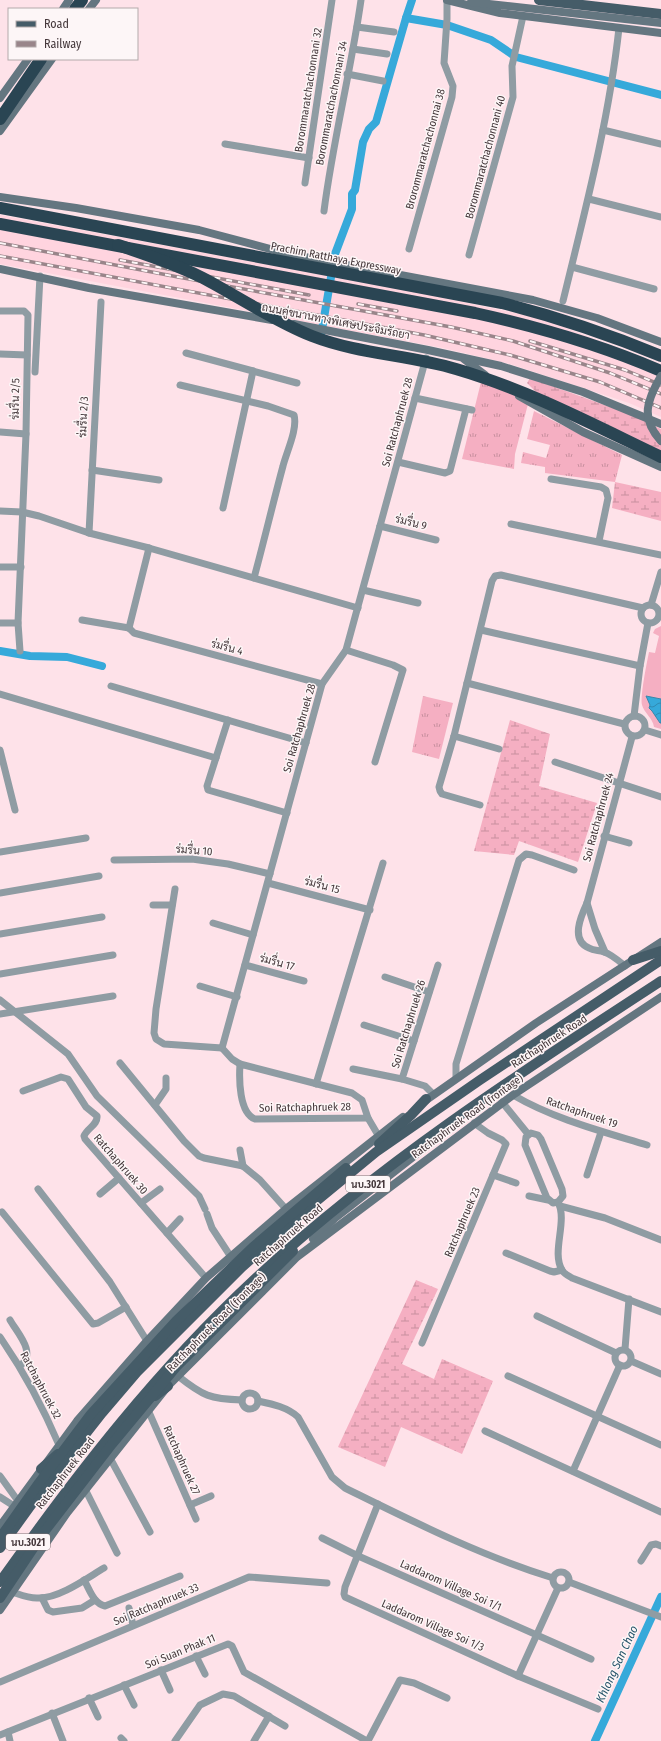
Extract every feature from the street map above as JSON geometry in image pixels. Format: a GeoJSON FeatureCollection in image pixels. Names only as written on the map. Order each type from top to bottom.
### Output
{"type":"FeatureCollection","features":[{"type":"Feature","properties":{"kind":"highway"},"geometry":{"type":"LineString","coordinates":[[76,8],[82,0]]}},
{"type":"Feature","properties":{"kind":"highway"},"geometry":{"type":"LineString","coordinates":[[0,119],[40,60]]}},
{"type":"Feature","properties":{"kind":"highway","name":"Prachim Ratthaya Expressway"},"geometry":{"type":"LineString","coordinates":[[0,208],[502,302],[572,322],[615,337],[661,356]]}},
{"type":"Feature","properties":{"kind":"highway"},"geometry":{"type":"LineString","coordinates":[[0,224],[475,313],[535,326],[594,345],[661,371]]}},
{"type":"Feature","properties":{"kind":"highway"},"geometry":{"type":"LineString","coordinates":[[118,245],[184,269],[311,336],[346,346],[420,360],[484,377],[559,408],[661,457]]}},
{"type":"Feature","properties":{"kind":"main road"},"geometry":{"type":"LineString","coordinates":[[90,8],[96,0]]}},
{"type":"Feature","properties":{"kind":"main road"},"geometry":{"type":"LineString","coordinates":[[447,0],[661,14]]}},
{"type":"Feature","properties":{"kind":"main road"},"geometry":{"type":"LineString","coordinates":[[447,0],[483,10],[661,33]]}},
{"type":"Feature","properties":{"kind":"main road"},"geometry":{"type":"LineString","coordinates":[[539,0],[661,23]]}},
{"type":"Feature","properties":{"kind":"main road"},"geometry":{"type":"LineString","coordinates":[[599,0],[661,7]]}},
{"type":"Feature","properties":{"kind":"main road"},"geometry":{"type":"LineString","coordinates":[[0,98],[27,60]]}},
{"type":"Feature","properties":{"kind":"main road"},"geometry":{"type":"LineString","coordinates":[[0,131],[51,60]]}},
{"type":"Feature","properties":{"kind":"main road"},"geometry":{"type":"LineString","coordinates":[[0,196],[199,230],[315,259],[533,300],[597,318],[661,342]]}},
{"type":"Feature","properties":{"kind":"main road","name":"ถนนคู่ขนานทางพิเศษประจิมรัถยา"},"geometry":{"type":"LineString","coordinates":[[0,269],[40,276],[89,288],[332,331],[501,366],[583,392],[661,424]]}},
{"type":"Feature","properties":{"kind":"main road"},"geometry":{"type":"LineString","coordinates":[[462,357],[479,371],[533,405],[583,432],[661,467]]}},
{"type":"Feature","properties":{"kind":"main road"},"geometry":{"type":"LineString","coordinates":[[661,376],[653,391],[647,409],[652,430],[661,441]]}},
{"type":"Feature","properties":{"kind":"main road"},"geometry":{"type":"LineString","coordinates":[[0,1538],[91,1414],[176,1322],[253,1247],[348,1170],[380,1138],[411,1115],[430,1097],[456,1077],[661,942]]}},
{"type":"Feature","properties":{"kind":"main road"},"geometry":{"type":"LineString","coordinates":[[629,963],[661,951]]}},
{"type":"Feature","properties":{"kind":"main road","name":"Ratchaphruek Road"},"geometry":{"type":"LineString","coordinates":[[0,1548],[44,1487],[102,1413],[137,1372],[242,1267],[348,1170],[486,1075],[661,960]]}},
{"type":"Feature","properties":{"kind":"main road","name":"Ratchaphruek Road"},"geometry":{"type":"LineString","coordinates":[[0,1582],[56,1502],[112,1432],[168,1366],[256,1278],[330,1213],[452,1121],[661,981]]}},
{"type":"Feature","properties":{"kind":"main road","name":"Ratchaphruek Road (frontage)"},"geometry":{"type":"LineString","coordinates":[[0,1610],[50,1535],[148,1410],[168,1386],[266,1287],[295,1254],[502,1102],[661,998]]}},
{"type":"Feature","properties":{"kind":"main road"},"geometry":{"type":"LineString","coordinates":[[0,1598],[44,1532],[112,1444],[171,1373],[295,1254],[335,1218],[441,1135],[452,1121]]}},
{"type":"Feature","properties":{"kind":"main road","name":"นบ.3021"},"geometry":{"type":"LineString","coordinates":[[42,1469],[77,1421],[147,1341],[206,1278],[286,1209],[380,1138]]}},
{"type":"Feature","properties":{"kind":"main road"},"geometry":{"type":"LineString","coordinates":[[112,1432],[168,1386]]}},
{"type":"Feature","properties":{"kind":"main road"},"geometry":{"type":"LineString","coordinates":[[0,1526],[42,1469],[102,1413]]}},
{"type":"Feature","properties":{"kind":"street","name":"Borommaratchachonnani 32"},"geometry":{"type":"LineString","coordinates":[[305,183],[332,0]]}},
{"type":"Feature","properties":{"kind":"street","name":"Borommaratchachonnani 34"},"geometry":{"type":"LineString","coordinates":[[324,211],[330,164],[353,49],[361,0]]}},
{"type":"Feature","properties":{"kind":"street","name":"Brorommaratchachonnai 38"},"geometry":{"type":"LineString","coordinates":[[409,249],[452,97],[453,86],[444,63],[448,19],[447,0]]}},
{"type":"Feature","properties":{"kind":"street","name":"Borommaratchachonnani 40"},"geometry":{"type":"LineString","coordinates":[[469,255],[513,97],[512,63],[523,16]]}},
{"type":"Feature","properties":{"kind":"street"},"geometry":{"type":"LineString","coordinates":[[357,27],[394,32]]}},
{"type":"Feature","properties":{"kind":"street"},"geometry":{"type":"LineString","coordinates":[[563,301],[589,199],[603,130],[613,72],[618,28]]}},
{"type":"Feature","properties":{"kind":"street"},"geometry":{"type":"LineString","coordinates":[[353,49],[387,54]]}},
{"type":"Feature","properties":{"kind":"street"},"geometry":{"type":"LineString","coordinates":[[347,74],[383,81]]}},
{"type":"Feature","properties":{"kind":"street"},"geometry":{"type":"LineString","coordinates":[[603,130],[661,144]]}},
{"type":"Feature","properties":{"kind":"street"},"geometry":{"type":"LineString","coordinates":[[225,144],[309,158]]}},
{"type":"Feature","properties":{"kind":"street"},"geometry":{"type":"LineString","coordinates":[[589,199],[661,217]]}},
{"type":"Feature","properties":{"kind":"street"},"geometry":{"type":"LineString","coordinates":[[572,267],[654,289]]}},
{"type":"Feature","properties":{"kind":"street"},"geometry":{"type":"LineString","coordinates":[[35,372],[40,276]]}},
{"type":"Feature","properties":{"kind":"street","name":"ร่มรื่น 2/3"},"geometry":{"type":"LineString","coordinates":[[89,533],[101,302]]}},
{"type":"Feature","properties":{"kind":"street","name":"ร่มรื่น 2/5"},"geometry":{"type":"LineString","coordinates":[[0,311],[24,311],[28,315],[26,434],[18,623],[20,651]]}},
{"type":"Feature","properties":{"kind":"street","name":"Soi Ratchaphruek 28"},"geometry":{"type":"LineString","coordinates":[[380,1138],[368,1118],[364,1104],[357,1095],[240,1064],[232,1059],[222,1048],[322,684],[346,650],[428,350]]}},
{"type":"Feature","properties":{"kind":"street"},"geometry":{"type":"LineString","coordinates":[[186,353],[297,383]]}},
{"type":"Feature","properties":{"kind":"street"},"geometry":{"type":"LineString","coordinates":[[0,354],[27,355]]}},
{"type":"Feature","properties":{"kind":"street"},"geometry":{"type":"LineString","coordinates":[[223,508],[253,371]]}},
{"type":"Feature","properties":{"kind":"street"},"geometry":{"type":"LineString","coordinates":[[180,385],[246,400],[291,413],[295,419],[292,437],[283,464],[254,578]]}},
{"type":"Feature","properties":{"kind":"street"},"geometry":{"type":"LineString","coordinates":[[398,462],[444,473],[450,471],[469,409],[415,398]]}},
{"type":"Feature","properties":{"kind":"street"},"geometry":{"type":"LineString","coordinates":[[0,432],[26,434]]}},
{"type":"Feature","properties":{"kind":"street"},"geometry":{"type":"LineString","coordinates":[[92,470],[159,480]]}},
{"type":"Feature","properties":{"kind":"street"},"geometry":{"type":"LineString","coordinates":[[551,479],[601,487],[606,490],[608,498],[599,541]]}},
{"type":"Feature","properties":{"kind":"street"},"geometry":{"type":"LineString","coordinates":[[0,511],[22,512],[39,516],[89,533],[149,548],[358,608]]}},
{"type":"Feature","properties":{"kind":"street"},"geometry":{"type":"LineString","coordinates":[[511,524],[661,555]]}},
{"type":"Feature","properties":{"kind":"street","name":"ร่มรื่น 9"},"geometry":{"type":"LineString","coordinates":[[380,526],[436,540]]}},
{"type":"Feature","properties":{"kind":"street"},"geometry":{"type":"LineString","coordinates":[[129,628],[149,548]]}},
{"type":"Feature","properties":{"kind":"street"},"geometry":{"type":"LineString","coordinates":[[0,567],[21,567]]}},
{"type":"Feature","properties":{"kind":"street"},"geometry":{"type":"LineString","coordinates":[[651,605],[661,572]]}},
{"type":"Feature","properties":{"kind":"street"},"geometry":{"type":"LineString","coordinates":[[480,805],[442,794],[439,787],[454,736],[492,581],[495,576],[508,577],[643,608],[651,605]]}},
{"type":"Feature","properties":{"kind":"street"},"geometry":{"type":"LineString","coordinates":[[363,590],[418,603]]}},
{"type":"Feature","properties":{"kind":"street"},"geometry":{"type":"LineString","coordinates":[[643,608],[641,615],[644,622],[648,623],[656,621],[660,614],[656,608],[651,605]]}},
{"type":"Feature","properties":{"kind":"street","name":"ร่มรื่น 4"},"geometry":{"type":"LineString","coordinates":[[82,620],[129,628],[134,633],[322,684]]}},
{"type":"Feature","properties":{"kind":"street"},"geometry":{"type":"LineString","coordinates":[[0,623],[18,623]]}},
{"type":"Feature","properties":{"kind":"street"},"geometry":{"type":"LineString","coordinates":[[634,716],[640,666],[648,623]]}},
{"type":"Feature","properties":{"kind":"street"},"geometry":{"type":"LineString","coordinates":[[481,630],[640,666]]}},
{"type":"Feature","properties":{"kind":"street"},"geometry":{"type":"LineString","coordinates":[[346,650],[393,665],[403,670],[375,762]]}},
{"type":"Feature","properties":{"kind":"street"},"geometry":{"type":"LineString","coordinates":[[467,683],[624,724]]}},
{"type":"Feature","properties":{"kind":"street"},"geometry":{"type":"LineString","coordinates":[[111,686],[306,743]]}},
{"type":"Feature","properties":{"kind":"street"},"geometry":{"type":"LineString","coordinates":[[0,694],[216,758]]}},
{"type":"Feature","properties":{"kind":"street"},"geometry":{"type":"LineString","coordinates":[[634,716],[638,717],[644,722],[644,730],[641,735],[632,736],[625,730],[624,724],[629,718],[634,716]]}},
{"type":"Feature","properties":{"kind":"street"},"geometry":{"type":"LineString","coordinates":[[228,720],[208,790],[287,813]]}},
{"type":"Feature","properties":{"kind":"street"},"geometry":{"type":"LineString","coordinates":[[644,730],[661,734]]}},
{"type":"Feature","properties":{"kind":"street"},"geometry":{"type":"LineString","coordinates":[[454,736],[499,749]]}},
{"type":"Feature","properties":{"kind":"street","name":"Soi Ratchaphruek 24"},"geometry":{"type":"LineString","coordinates":[[629,963],[605,952],[586,947],[582,942],[578,929],[578,923],[587,903],[632,736]]}},
{"type":"Feature","properties":{"kind":"street"},"geometry":{"type":"LineString","coordinates":[[0,750],[15,810]]}},
{"type":"Feature","properties":{"kind":"street"},"geometry":{"type":"LineString","coordinates":[[555,762],[661,797]]}},
{"type":"Feature","properties":{"kind":"street"},"geometry":{"type":"LineString","coordinates":[[604,836],[629,843]]}},
{"type":"Feature","properties":{"kind":"street"},"geometry":{"type":"LineString","coordinates":[[0,852],[86,838]]}},
{"type":"Feature","properties":{"kind":"street"},"geometry":{"type":"LineString","coordinates":[[456,1077],[456,1064],[519,860],[526,854],[532,855],[574,870]]}},
{"type":"Feature","properties":{"kind":"street","name":"ร่มรื่น 10"},"geometry":{"type":"LineString","coordinates":[[114,860],[192,859],[228,864],[270,874]]}},
{"type":"Feature","properties":{"kind":"street"},"geometry":{"type":"LineString","coordinates":[[316,1084],[370,910],[382,863]]}},
{"type":"Feature","properties":{"kind":"street"},"geometry":{"type":"LineString","coordinates":[[0,893],[99,876]]}},
{"type":"Feature","properties":{"kind":"street","name":"ร่มรื่น 15"},"geometry":{"type":"LineString","coordinates":[[268,883],[370,910]]}},
{"type":"Feature","properties":{"kind":"street"},"geometry":{"type":"LineString","coordinates":[[175,889],[156,1009],[154,1033],[156,1039],[164,1044],[222,1048]]}},
{"type":"Feature","properties":{"kind":"street"},"geometry":{"type":"LineString","coordinates":[[587,903],[595,929],[605,952]]}},
{"type":"Feature","properties":{"kind":"street"},"geometry":{"type":"LineString","coordinates":[[153,905],[172,905]]}},
{"type":"Feature","properties":{"kind":"street"},"geometry":{"type":"LineString","coordinates":[[0,934],[102,917]]}},
{"type":"Feature","properties":{"kind":"street"},"geometry":{"type":"LineString","coordinates":[[213,923],[253,935]]}},
{"type":"Feature","properties":{"kind":"street"},"geometry":{"type":"LineString","coordinates":[[0,974],[113,955]]}},
{"type":"Feature","properties":{"kind":"street","name":"ร่มรื่น 17"},"geometry":{"type":"LineString","coordinates":[[245,965],[304,981]]}},
{"type":"Feature","properties":{"kind":"street","name":"Soi Ratchaphruek 26"},"geometry":{"type":"LineString","coordinates":[[430,1097],[425,1086],[402,1079],[438,965]]}},
{"type":"Feature","properties":{"kind":"street"},"geometry":{"type":"LineString","coordinates":[[385,977],[429,992]]}},
{"type":"Feature","properties":{"kind":"street"},"geometry":{"type":"LineString","coordinates":[[200,986],[237,996]]}},
{"type":"Feature","properties":{"kind":"street"},"geometry":{"type":"LineString","coordinates":[[0,1014],[113,996]]}},
{"type":"Feature","properties":{"kind":"street"},"geometry":{"type":"LineString","coordinates":[[0,1000],[68,1054],[97,1096],[199,1196],[212,1228],[231,1257]]}},
{"type":"Feature","properties":{"kind":"street"},"geometry":{"type":"LineString","coordinates":[[364,1025],[414,1041]]}},
{"type":"Feature","properties":{"kind":"street"},"geometry":{"type":"LineString","coordinates":[[120,1063],[184,1141],[199,1156],[243,1166],[260,1180],[286,1209]]}},
{"type":"Feature","properties":{"kind":"street","name":"Soi Ratchaphruek 28"},"geometry":{"type":"LineString","coordinates":[[240,1064],[239,1077],[244,1107],[250,1118],[368,1118]]}},
{"type":"Feature","properties":{"kind":"street"},"geometry":{"type":"LineString","coordinates":[[353,1069],[402,1079]]}},
{"type":"Feature","properties":{"kind":"street","name":"Ratchaphruek 30"},"geometry":{"type":"LineString","coordinates":[[23,1091],[61,1077],[68,1078],[86,1107],[97,1116],[95,1123],[85,1133],[85,1140],[206,1278]]}},
{"type":"Feature","properties":{"kind":"street"},"geometry":{"type":"LineString","coordinates":[[155,1105],[166,1089],[166,1078]]}},
{"type":"Feature","properties":{"kind":"street","name":"Ratchaphruek 19"},"geometry":{"type":"LineString","coordinates":[[513,1095],[536,1108],[601,1132],[647,1145]]}},
{"type":"Feature","properties":{"kind":"street"},"geometry":{"type":"LineString","coordinates":[[502,1102],[528,1134]]}},
{"type":"Feature","properties":{"kind":"street","name":"Ratchaphruek 23"},"geometry":{"type":"LineString","coordinates":[[422,1343],[506,1144],[474,1123]]}},
{"type":"Feature","properties":{"kind":"street"},"geometry":{"type":"LineString","coordinates":[[587,1175],[601,1132]]}},
{"type":"Feature","properties":{"kind":"street"},"geometry":{"type":"LineString","coordinates":[[528,1134],[535,1133],[541,1139],[562,1189],[563,1196],[559,1204],[559,1255],[562,1270],[572,1278],[661,1312]]}},
{"type":"Feature","properties":{"kind":"street"},"geometry":{"type":"LineString","coordinates":[[528,1134],[525,1145],[548,1200]]}},
{"type":"Feature","properties":{"kind":"street"},"geometry":{"type":"LineString","coordinates":[[240,1150],[243,1166]]}},
{"type":"Feature","properties":{"kind":"street"},"geometry":{"type":"LineString","coordinates":[[493,1175],[516,1183]]}},
{"type":"Feature","properties":{"kind":"street"},"geometry":{"type":"LineString","coordinates":[[100,1194],[119,1178]]}},
{"type":"Feature","properties":{"kind":"street"},"geometry":{"type":"LineString","coordinates":[[141,1203],[160,1188]]}},
{"type":"Feature","properties":{"kind":"street"},"geometry":{"type":"LineString","coordinates":[[38,1189],[110,1282],[147,1341]]}},
{"type":"Feature","properties":{"kind":"street"},"geometry":{"type":"LineString","coordinates":[[529,1196],[548,1200],[553,1203],[605,1218],[661,1240]]}},
{"type":"Feature","properties":{"kind":"street"},"geometry":{"type":"LineString","coordinates":[[2,1212],[93,1324],[98,1323],[126,1307]]}},
{"type":"Feature","properties":{"kind":"street"},"geometry":{"type":"LineString","coordinates":[[166,1233],[180,1219]]}},
{"type":"Feature","properties":{"kind":"street"},"geometry":{"type":"LineString","coordinates":[[506,1253],[550,1271],[554,1272],[562,1270]]}},
{"type":"Feature","properties":{"kind":"street"},"geometry":{"type":"LineString","coordinates":[[629,1299],[626,1349],[630,1353],[631,1361]]}},
{"type":"Feature","properties":{"kind":"street"},"geometry":{"type":"LineString","coordinates":[[536,1316],[616,1353]]}},
{"type":"Feature","properties":{"kind":"street"},"geometry":{"type":"LineString","coordinates":[[10,1320],[26,1346],[28,1354],[27,1360],[20,1366]]}},
{"type":"Feature","properties":{"kind":"street","name":"Ratchaphruek 32"},"geometry":{"type":"LineString","coordinates":[[0,1337],[20,1366],[44,1411],[59,1445]]}},
{"type":"Feature","properties":{"kind":"street"},"geometry":{"type":"LineString","coordinates":[[616,1353],[620,1350],[626,1349]]}},
{"type":"Feature","properties":{"kind":"street"},"geometry":{"type":"LineString","coordinates":[[616,1353],[616,1360],[620,1365]]}},
{"type":"Feature","properties":{"kind":"street"},"geometry":{"type":"LineString","coordinates":[[620,1365],[627,1365],[631,1361]]}},
{"type":"Feature","properties":{"kind":"street"},"geometry":{"type":"LineString","coordinates":[[631,1361],[661,1374]]}},
{"type":"Feature","properties":{"kind":"street"},"geometry":{"type":"LineString","coordinates":[[573,1471],[620,1365]]}},
{"type":"Feature","properties":{"kind":"street"},"geometry":{"type":"LineString","coordinates":[[178,1376],[205,1396],[216,1399],[242,1400]]}},
{"type":"Feature","properties":{"kind":"street"},"geometry":{"type":"LineString","coordinates":[[508,1376],[661,1445]]}},
{"type":"Feature","properties":{"kind":"street"},"geometry":{"type":"LineString","coordinates":[[251,1392],[257,1396],[258,1401],[256,1406],[250,1409],[245,1407],[242,1400],[245,1394],[251,1392]]}},
{"type":"Feature","properties":{"kind":"street"},"geometry":{"type":"LineString","coordinates":[[258,1401],[281,1407],[293,1413],[301,1422],[332,1476],[345,1488],[495,1558],[553,1578]]}},
{"type":"Feature","properties":{"kind":"street","name":"Ratchaphruek 27"},"geometry":{"type":"LineString","coordinates":[[148,1410],[196,1519]]}},
{"type":"Feature","properties":{"kind":"street"},"geometry":{"type":"LineString","coordinates":[[484,1430],[661,1512]]}},
{"type":"Feature","properties":{"kind":"street"},"geometry":{"type":"LineString","coordinates":[[110,1458],[150,1532]]}},
{"type":"Feature","properties":{"kind":"street"},"geometry":{"type":"LineString","coordinates":[[0,1476],[16,1504]]}},
{"type":"Feature","properties":{"kind":"street"},"geometry":{"type":"LineString","coordinates":[[85,1489],[117,1552]]}},
{"type":"Feature","properties":{"kind":"street"},"geometry":{"type":"LineString","coordinates":[[190,1505],[212,1496]]}},
{"type":"Feature","properties":{"kind":"street"},"geometry":{"type":"LineString","coordinates":[[0,1497],[16,1504]]}},
{"type":"Feature","properties":{"kind":"street"},"geometry":{"type":"LineString","coordinates":[[356,1555],[378,1504]]}},
{"type":"Feature","properties":{"kind":"street","name":"Laddarom Village Soi 1/1"},"geometry":{"type":"LineString","coordinates":[[322,1538],[356,1555],[591,1659]]}},
{"type":"Feature","properties":{"kind":"street"},"geometry":{"type":"LineString","coordinates":[[641,1561],[651,1545],[661,1546]]}},
{"type":"Feature","properties":{"kind":"street","name":"Laddarom Village Soi 1/3"},"geometry":{"type":"LineString","coordinates":[[356,1555],[344,1591],[345,1597],[518,1676],[598,1709]]}},
{"type":"Feature","properties":{"kind":"street"},"geometry":{"type":"LineString","coordinates":[[12,1592],[28,1597],[42,1598],[66,1590],[104,1568]]}},
{"type":"Feature","properties":{"kind":"street"},"geometry":{"type":"LineString","coordinates":[[558,1573],[564,1573],[569,1578],[569,1582],[565,1587],[558,1588],[553,1584],[553,1578],[558,1573]]}},
{"type":"Feature","properties":{"kind":"street"},"geometry":{"type":"LineString","coordinates":[[84,1580],[95,1600],[105,1606],[180,1576]]}},
{"type":"Feature","properties":{"kind":"street","name":"Soi Ratchaphruek 33"},"geometry":{"type":"LineString","coordinates":[[0,1682],[249,1577],[327,1583]]}},
{"type":"Feature","properties":{"kind":"street"},"geometry":{"type":"LineString","coordinates":[[569,1582],[661,1617]]}},
{"type":"Feature","properties":{"kind":"street"},"geometry":{"type":"LineString","coordinates":[[518,1676],[558,1588]]}},
{"type":"Feature","properties":{"kind":"street"},"geometry":{"type":"LineString","coordinates":[[42,1598],[48,1610],[53,1612],[82,1608],[95,1600]]}},
{"type":"Feature","properties":{"kind":"street"},"geometry":{"type":"LineString","coordinates":[[129,1608],[133,1625]]}},
{"type":"Feature","properties":{"kind":"street","name":"Soi Suan Phak 11"},"geometry":{"type":"LineString","coordinates":[[0,1735],[225,1644],[230,1645],[244,1672],[368,1741]]}},
{"type":"Feature","properties":{"kind":"street"},"geometry":{"type":"LineString","coordinates":[[196,1656],[205,1674]]}},
{"type":"Feature","properties":{"kind":"street"},"geometry":{"type":"LineString","coordinates":[[161,1670],[170,1690]]}},
{"type":"Feature","properties":{"kind":"street"},"geometry":{"type":"LineString","coordinates":[[368,1741],[400,1680],[414,1683],[447,1698]]}},
{"type":"Feature","properties":{"kind":"street"},"geometry":{"type":"LineString","coordinates":[[124,1685],[134,1705]]}},
{"type":"Feature","properties":{"kind":"street"},"geometry":{"type":"LineString","coordinates":[[175,1741],[200,1705],[223,1694],[234,1696],[285,1726]]}},
{"type":"Feature","properties":{"kind":"street"},"geometry":{"type":"LineString","coordinates":[[89,1698],[98,1718]]}},
{"type":"Feature","properties":{"kind":"street"},"geometry":{"type":"LineString","coordinates":[[52,1713],[63,1741]]}},
{"type":"Feature","properties":{"kind":"street"},"geometry":{"type":"LineString","coordinates":[[254,1741],[269,1716]]}},
{"type":"Feature","properties":{"kind":"street"},"geometry":{"type":"LineString","coordinates":[[8,1732],[10,1741]]}},
{"type":"Feature","properties":{"kind":"shaded area"},"geometry":{"type":"Polygon","coordinates":[[[0,215],[416,292],[543,319],[661,365],[661,417],[629,403],[510,364],[443,348],[0,264],[0,215]]]}},
{"type":"Feature","properties":{"kind":"green space"},"geometry":{"type":"Polygon","coordinates":[[[530,378],[632,415],[661,429],[661,464],[538,394],[527,383],[530,378]]]}},
{"type":"Feature","properties":{"kind":"green space"},"geometry":{"type":"Polygon","coordinates":[[[481,382],[505,390],[528,404],[515,454],[514,469],[462,459],[481,382]]]}},
{"type":"Feature","properties":{"kind":"green space"},"geometry":{"type":"Polygon","coordinates":[[[534,411],[622,455],[615,482],[545,473],[545,467],[521,463],[523,452],[546,458],[550,445],[527,439],[534,411]]]}},
{"type":"Feature","properties":{"kind":"green space"},"geometry":{"type":"Polygon","coordinates":[[[615,482],[661,492],[661,521],[612,508],[615,482]]]}},
{"type":"Feature","properties":{"kind":"green space"},"geometry":{"type":"Polygon","coordinates":[[[661,626],[661,729],[654,727],[652,721],[643,708],[642,694],[649,652],[655,653],[659,636],[653,633],[655,629],[661,626]]]}},
{"type":"Feature","properties":{"kind":"green space"},"geometry":{"type":"Polygon","coordinates":[[[423,696],[453,703],[439,759],[412,752],[423,696]]]}},
{"type":"Feature","properties":{"kind":"green space"},"geometry":{"type":"Polygon","coordinates":[[[510,720],[550,734],[539,786],[597,803],[578,862],[519,841],[514,855],[474,851],[510,720]]]}},
{"type":"Feature","properties":{"kind":"green space"},"geometry":{"type":"Polygon","coordinates":[[[416,1280],[438,1289],[402,1364],[434,1379],[442,1359],[493,1381],[462,1454],[401,1427],[385,1467],[338,1447],[416,1280]]]}},
{"type":"Feature","properties":{"kind":"water"},"geometry":{"type":"Polygon","coordinates":[[[646,696],[661,699],[661,723],[649,708],[650,705],[646,696]]]}},
{"type":"Feature","properties":{"kind":"waterway"},"geometry":{"type":"LineString","coordinates":[[412,0],[406,18],[447,25],[491,40],[516,57],[661,95]]}},
{"type":"Feature","properties":{"kind":"waterway"},"geometry":{"type":"LineString","coordinates":[[321,335],[335,254],[352,209],[352,194],[355,190],[363,142],[369,129],[376,122],[406,18]]}},
{"type":"Feature","properties":{"kind":"waterway"},"geometry":{"type":"LineString","coordinates":[[0,651],[30,656],[67,657],[102,666]]}},
{"type":"Feature","properties":{"kind":"waterway","name":"Khlong San Chao"},"geometry":{"type":"LineString","coordinates":[[595,1741],[661,1597]]}},
{"type":"Feature","properties":{"kind":"railway"},"geometry":{"type":"LineString","coordinates":[[0,243],[451,327],[513,341],[610,373],[661,394]]}},
{"type":"Feature","properties":{"kind":"railway"},"geometry":{"type":"LineString","coordinates":[[0,256],[424,335],[510,355],[600,382],[661,408]]}},
{"type":"Feature","properties":{"kind":"railway"},"geometry":{"type":"LineString","coordinates":[[120,260],[309,295]]}},
{"type":"Feature","properties":{"kind":"railway"},"geometry":{"type":"LineString","coordinates":[[358,304],[397,311]]}},
{"type":"Feature","properties":{"kind":"railway"},"geometry":{"type":"LineString","coordinates":[[530,341],[625,370],[661,385]]}}]}
